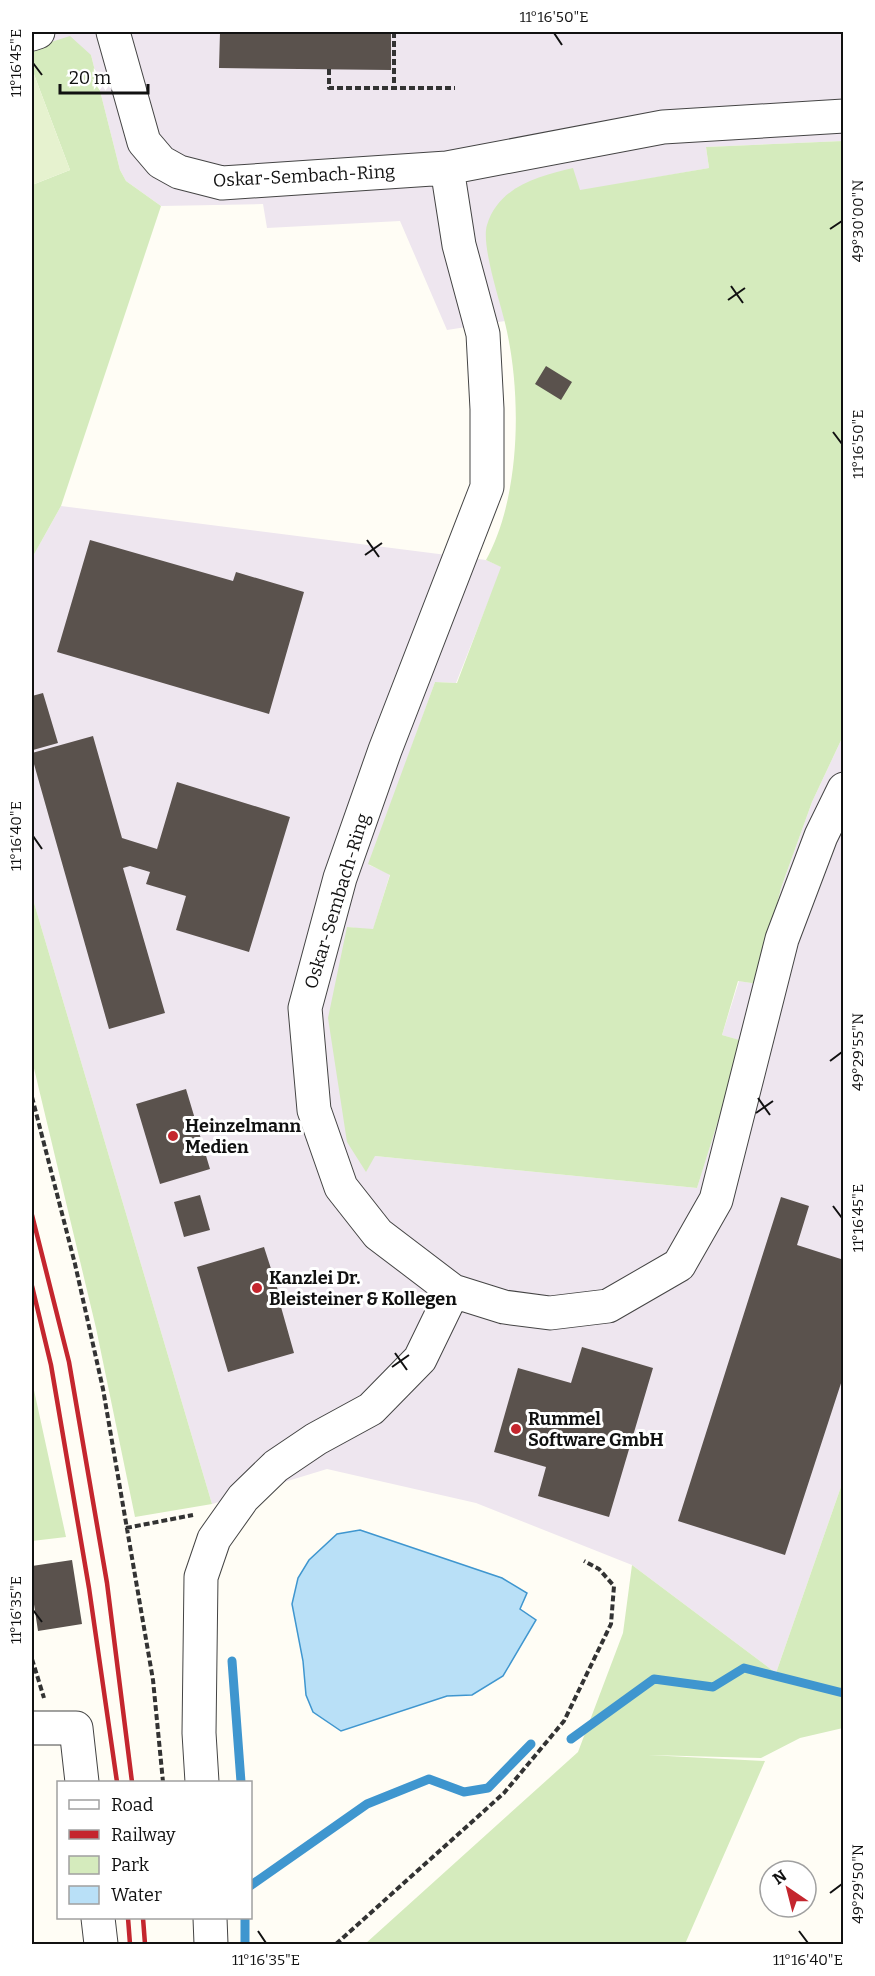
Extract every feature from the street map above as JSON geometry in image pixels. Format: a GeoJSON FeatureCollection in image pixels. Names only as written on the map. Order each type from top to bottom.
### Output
{"type":"FeatureCollection","features":[{"type":"Feature","properties":{"kind":"street"},"geometry":{"type":"LineString","coordinates":[[32,34],[38,32]]}},
{"type":"Feature","properties":{"kind":"street","name":"Oskar-Sembach-Ring"},"geometry":{"type":"LineString","coordinates":[[113,32],[144,142],[161,162],[179,172],[222,183],[447,168],[663,127],[843,116]]}},
{"type":"Feature","properties":{"kind":"street","name":"Oskar-Sembach-Ring"},"geometry":{"type":"LineString","coordinates":[[447,168],[459,245],[483,334],[487,409],[487,487],[385,750],[339,878],[305,1008],[314,1110],[341,1187],[378,1234],[453,1291],[504,1308],[550,1313],[608,1306],[679,1264],[716,1200],[782,939],[821,836],[843,789]]}},
{"type":"Feature","properties":{"kind":"street"},"geometry":{"type":"LineString","coordinates":[[202,1781],[201,1577],[214,1539],[236,1507],[276,1466],[316,1439],[371,1408],[420,1359],[453,1291]]}},
{"type":"Feature","properties":{"kind":"street"},"geometry":{"type":"LineString","coordinates":[[42,1728],[76,1728],[82,1781]]}},
{"type":"Feature","properties":{"kind":"street"},"geometry":{"type":"LineString","coordinates":[[98,1919],[101,1944]]}},
{"type":"Feature","properties":{"kind":"street"},"geometry":{"type":"LineString","coordinates":[[210,1919],[211,1944]]}},
{"type":"Feature","properties":{"kind":"path"},"geometry":{"type":"LineString","coordinates":[[394,32],[394,88]]}},
{"type":"Feature","properties":{"kind":"path"},"geometry":{"type":"LineString","coordinates":[[329,69],[328,88],[455,88]]}},
{"type":"Feature","properties":{"kind":"path"},"geometry":{"type":"LineString","coordinates":[[32,1097],[75,1264],[103,1389],[153,1680],[163,1781]]}},
{"type":"Feature","properties":{"kind":"path"},"geometry":{"type":"LineString","coordinates":[[126,1528],[236,1507]]}},
{"type":"Feature","properties":{"kind":"path"},"geometry":{"type":"LineString","coordinates":[[336,1944],[504,1793],[564,1721],[611,1624],[614,1586],[599,1569],[584,1561]]}},
{"type":"Feature","properties":{"kind":"path"},"geometry":{"type":"LineString","coordinates":[[32,1659],[42,1728]]}},
{"type":"Feature","properties":{"kind":"shaded area"},"geometry":{"type":"Polygon","coordinates":[[[32,32],[843,32],[843,141],[706,147],[709,168],[580,191],[490,262],[505,321],[447,330],[400,221],[267,228],[263,204],[161,206],[126,181],[120,170],[91,55],[32,48],[32,32]]]}},
{"type":"Feature","properties":{"kind":"shaded area"},"geometry":{"type":"Polygon","coordinates":[[[61,506],[486,560],[502,567],[456,683],[435,682],[369,865],[390,874],[373,930],[347,927],[375,1156],[697,1188],[742,1041],[722,1035],[739,981],[758,984],[781,888],[812,802],[843,736],[843,1481],[776,1673],[632,1565],[476,1503],[327,1469],[212,1504],[32,896],[32,558],[61,506]]]}},
{"type":"Feature","properties":{"kind":"green space"},"geometry":{"type":"Polygon","coordinates":[[[70,36],[91,55],[120,170],[126,181],[161,206],[61,506],[32,558],[32,185],[70,170],[32,69],[32,48],[70,36]]]}},
{"type":"Feature","properties":{"kind":"green space"},"geometry":{"type":"Polygon","coordinates":[[[32,69],[70,170],[32,185],[32,69]]]}},
{"type":"Feature","properties":{"kind":"green space"},"geometry":{"type":"Polygon","coordinates":[[[843,141],[843,736],[812,802],[781,888],[758,984],[738,981],[722,1035],[743,1041],[697,1188],[375,1156],[366,1172],[347,1142],[328,1018],[347,927],[373,929],[390,875],[368,864],[435,682],[457,683],[501,567],[486,560],[498,534],[507,505],[515,441],[516,408],[510,346],[486,245],[487,225],[493,212],[501,201],[522,185],[534,179],[573,168],[580,190],[709,168],[706,147],[843,141]]]}},
{"type":"Feature","properties":{"kind":"green space"},"geometry":{"type":"Polygon","coordinates":[[[32,896],[212,1504],[135,1517],[96,1328],[32,1060],[32,896]]]}},
{"type":"Feature","properties":{"kind":"green space"},"geometry":{"type":"Polygon","coordinates":[[[32,1381],[66,1537],[32,1541],[32,1381]]]}},
{"type":"Feature","properties":{"kind":"green space"},"geometry":{"type":"Polygon","coordinates":[[[843,1481],[843,1728],[800,1738],[761,1758],[648,1755],[765,1761],[685,1944],[365,1944],[578,1752],[623,1633],[632,1565],[776,1673],[843,1481]]]}},
{"type":"Feature","properties":{"kind":"water"},"geometry":{"type":"Polygon","coordinates":[[[360,1530],[502,1578],[527,1593],[520,1609],[536,1620],[503,1676],[472,1695],[447,1696],[341,1731],[313,1712],[306,1695],[303,1661],[292,1604],[298,1578],[309,1560],[337,1534],[360,1530]]]}},
{"type":"Feature","properties":{"kind":"building"},"geometry":{"type":"Polygon","coordinates":[[[220,32],[391,32],[391,70],[219,68],[220,32]]]}},
{"type":"Feature","properties":{"kind":"building"},"geometry":{"type":"Polygon","coordinates":[[[546,366],[572,382],[561,400],[535,384],[546,366]]]}},
{"type":"Feature","properties":{"kind":"building"},"geometry":{"type":"Polygon","coordinates":[[[90,540],[233,581],[236,572],[304,592],[269,714],[57,652],[90,540]]]}},
{"type":"Feature","properties":{"kind":"building"},"geometry":{"type":"Polygon","coordinates":[[[43,693],[58,743],[33,750],[32,696],[43,693]]]}},
{"type":"Feature","properties":{"kind":"building"},"geometry":{"type":"Polygon","coordinates":[[[93,736],[122,838],[157,849],[177,782],[290,817],[249,952],[176,930],[186,896],[146,884],[150,872],[130,866],[123,868],[165,1013],[109,1029],[32,757],[32,753],[93,736]]]}},
{"type":"Feature","properties":{"kind":"building","name":"Heinzelmann Medien"},"geometry":{"type":"Polygon","coordinates":[[[186,1089],[210,1169],[160,1184],[136,1104],[186,1089]]]}},
{"type":"Feature","properties":{"kind":"building"},"geometry":{"type":"Polygon","coordinates":[[[200,1195],[210,1230],[184,1237],[174,1202],[200,1195]]]}},
{"type":"Feature","properties":{"kind":"building"},"geometry":{"type":"Polygon","coordinates":[[[781,1197],[809,1206],[797,1245],[844,1260],[844,1374],[785,1555],[678,1521],[781,1197]]]}},
{"type":"Feature","properties":{"kind":"building"},"geometry":{"type":"Polygon","coordinates":[[[264,1247],[283,1306],[281,1307],[294,1353],[228,1372],[197,1267],[264,1247]]]}},
{"type":"Feature","properties":{"kind":"building"},"geometry":{"type":"Polygon","coordinates":[[[582,1347],[653,1368],[609,1517],[538,1496],[546,1467],[494,1452],[518,1368],[571,1383],[582,1347]]]}},
{"type":"Feature","properties":{"kind":"building"},"geometry":{"type":"Polygon","coordinates":[[[72,1560],[82,1624],[38,1631],[32,1591],[32,1566],[72,1560]]]}},
{"type":"Feature","properties":{"kind":"waterway"},"geometry":{"type":"LineString","coordinates":[[232,1661],[241,1781]]}},
{"type":"Feature","properties":{"kind":"waterway"},"geometry":{"type":"LineString","coordinates":[[571,1739],[654,1679],[713,1687],[744,1668],[843,1693],[844,1691]]}},
{"type":"Feature","properties":{"kind":"waterway"},"geometry":{"type":"LineString","coordinates":[[252,1885],[367,1804],[429,1779],[464,1792],[488,1788],[531,1744]]}},
{"type":"Feature","properties":{"kind":"waterway"},"geometry":{"type":"LineString","coordinates":[[245,1919],[245,1944]]}},
{"type":"Feature","properties":{"kind":"railway"},"geometry":{"type":"LineString","coordinates":[[32,1215],[69,1362],[107,1583],[132,1781]]}},
{"type":"Feature","properties":{"kind":"railway"},"geometry":{"type":"LineString","coordinates":[[32,1286],[51,1365],[89,1588],[117,1781]]}},
{"type":"Feature","properties":{"kind":"railway"},"geometry":{"type":"LineString","coordinates":[[128,1919],[130,1944]]}},
{"type":"Feature","properties":{"kind":"railway"},"geometry":{"type":"LineString","coordinates":[[143,1919],[145,1944]]}},
{"type":"Feature","properties":{"kind":"place","name":"Heinzelmann Medien"},"geometry":{"type":"Point","coordinates":[173,1136]}},
{"type":"Feature","properties":{"kind":"place","name":"Kanzlei Dr. Bleisteiner & Kollegen"},"geometry":{"type":"Point","coordinates":[257,1288]}},
{"type":"Feature","properties":{"kind":"place","name":"Rummel Software GmbH"},"geometry":{"type":"Point","coordinates":[516,1429]}}]}
